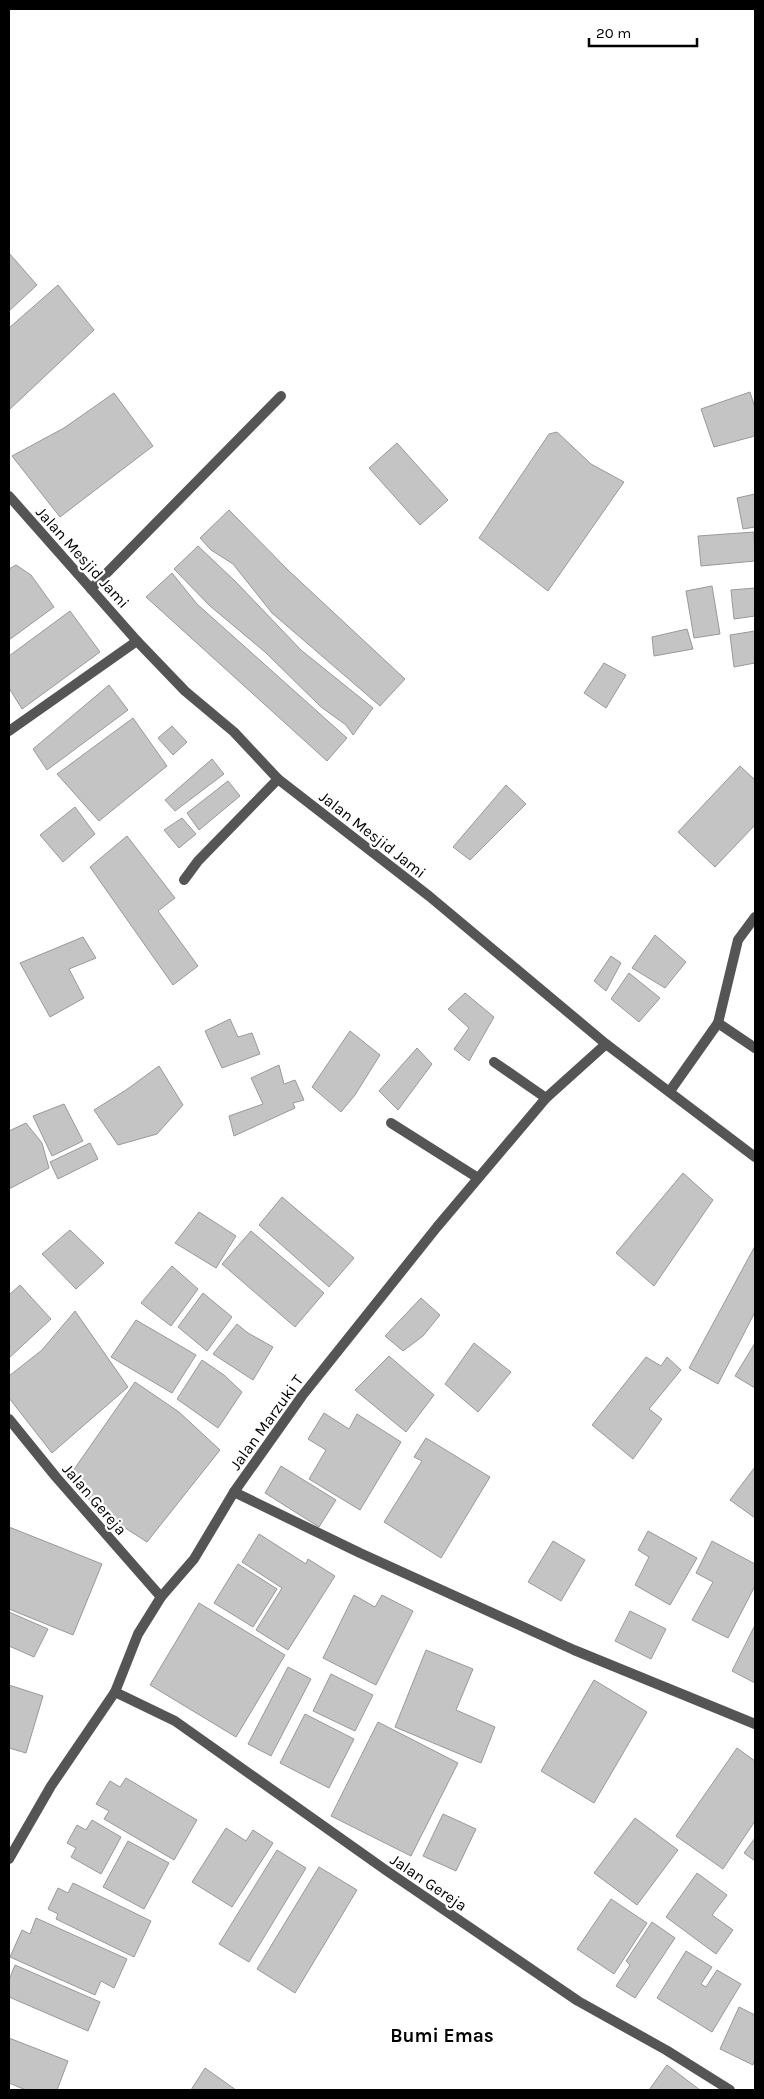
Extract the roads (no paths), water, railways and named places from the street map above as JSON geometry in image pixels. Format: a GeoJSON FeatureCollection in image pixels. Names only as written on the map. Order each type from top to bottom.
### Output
{"type":"FeatureCollection","features":[{"type":"Feature","properties":{"kind":"street"},"geometry":{"type":"LineString","coordinates":[[91,589],[281,396]]}},
{"type":"Feature","properties":{"kind":"street","name":"Jalan Mesjid Jami"},"geometry":{"type":"LineString","coordinates":[[9,496],[137,641],[185,691],[234,732],[278,780],[429,896],[606,1044],[755,1157]]}},
{"type":"Feature","properties":{"kind":"street"},"geometry":{"type":"LineString","coordinates":[[9,731],[137,641]]}},
{"type":"Feature","properties":{"kind":"street"},"geometry":{"type":"LineString","coordinates":[[184,880],[198,861],[278,780]]}},
{"type":"Feature","properties":{"kind":"street"},"geometry":{"type":"LineString","coordinates":[[670,1091],[718,1023],[738,940],[755,917]]}},
{"type":"Feature","properties":{"kind":"street"},"geometry":{"type":"LineString","coordinates":[[718,1023],[755,1048]]}},
{"type":"Feature","properties":{"kind":"street","name":"Jalan Marzuki T"},"geometry":{"type":"LineString","coordinates":[[9,1859],[51,1786],[115,1692],[138,1634],[160,1597],[194,1559],[234,1492],[302,1396],[478,1178],[546,1098],[606,1044]]}},
{"type":"Feature","properties":{"kind":"street"},"geometry":{"type":"LineString","coordinates":[[494,1062],[546,1098]]}},
{"type":"Feature","properties":{"kind":"street"},"geometry":{"type":"LineString","coordinates":[[392,1123],[478,1178]]}},
{"type":"Feature","properties":{"kind":"street","name":"Jalan Gereja"},"geometry":{"type":"LineString","coordinates":[[9,1419],[56,1477],[160,1597]]}},
{"type":"Feature","properties":{"kind":"street"},"geometry":{"type":"LineString","coordinates":[[234,1492],[360,1553],[574,1650],[755,1724]]}},
{"type":"Feature","properties":{"kind":"street","name":"Jalan Gereja"},"geometry":{"type":"LineString","coordinates":[[115,1692],[175,1721],[386,1871],[578,2001],[666,2050],[730,2090]]}},
{"type":"Feature","properties":{"kind":"district","name":"Bumi Emas"},"geometry":{"type":"Point","coordinates":[442,2035]}}]}
